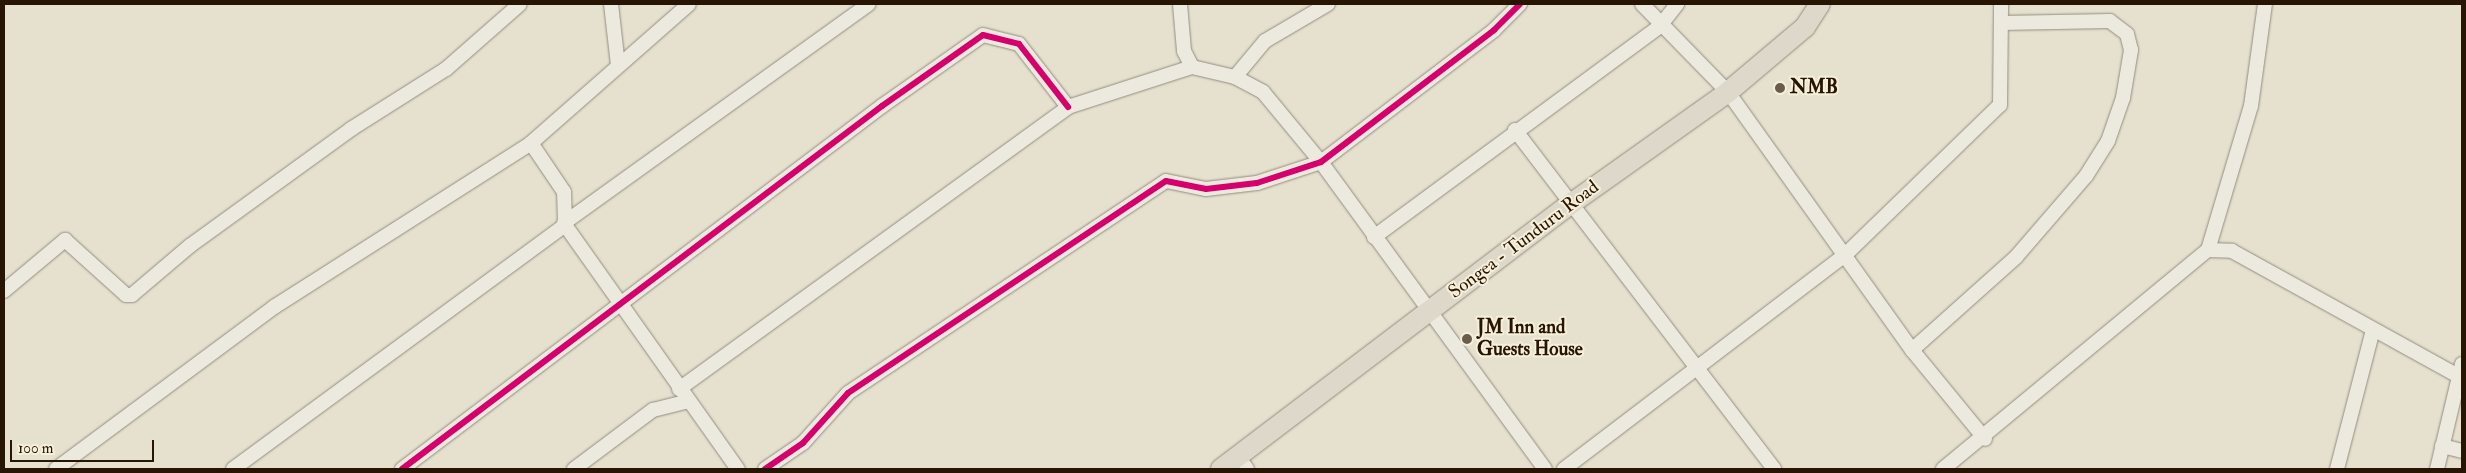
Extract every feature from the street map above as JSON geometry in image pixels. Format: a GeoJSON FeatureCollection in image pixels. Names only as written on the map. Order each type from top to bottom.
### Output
{"type":"FeatureCollection","features":[{"type":"Feature","properties":{"kind":"highway","name":"Songea - Tunduru Road"},"geometry":{"type":"LineString","coordinates":[[1221,469],[1242,463],[1429,312],[1572,203],[1728,92],[1805,27],[1820,4]]}},
{"type":"Feature","properties":{"kind":"street"},"geometry":{"type":"LineString","coordinates":[[4,291],[65,240],[126,295],[132,295],[191,245],[350,129],[446,68],[520,4]]}},
{"type":"Feature","properties":{"kind":"street"},"geometry":{"type":"LineString","coordinates":[[611,4],[618,65]]}},
{"type":"Feature","properties":{"kind":"street"},"geometry":{"type":"LineString","coordinates":[[56,469],[274,307],[531,143],[689,4]]}},
{"type":"Feature","properties":{"kind":"street"},"geometry":{"type":"LineString","coordinates":[[232,469],[565,224],[869,4]]}},
{"type":"Feature","properties":{"kind":"street"},"geometry":{"type":"LineString","coordinates":[[1180,4],[1184,51],[1192,67]]}},
{"type":"Feature","properties":{"kind":"street"},"geometry":{"type":"LineString","coordinates":[[1235,77],[1265,41],[1328,4]]}},
{"type":"Feature","properties":{"kind":"street"},"geometry":{"type":"LineString","coordinates":[[765,469],[803,443],[848,393],[1166,181],[1206,189],[1257,183],[1321,162],[1494,30],[1520,4]]}},
{"type":"Feature","properties":{"kind":"street"},"geometry":{"type":"LineString","coordinates":[[1642,4],[1660,26],[1728,92],[1846,254],[1912,350],[1985,439]]}},
{"type":"Feature","properties":{"kind":"street"},"geometry":{"type":"LineString","coordinates":[[1374,237],[1515,130],[1660,26],[1677,4]]}},
{"type":"Feature","properties":{"kind":"street"},"geometry":{"type":"LineString","coordinates":[[1564,469],[1697,371],[1846,254],[2000,105],[2001,4]]}},
{"type":"Feature","properties":{"kind":"street"},"geometry":{"type":"LineString","coordinates":[[1942,469],[1985,439],[2208,250],[2251,106],[2265,4]]}},
{"type":"Feature","properties":{"kind":"street"},"geometry":{"type":"LineString","coordinates":[[1912,350],[2016,257],[2086,176],[2108,141],[2123,98],[2131,50],[2127,34],[2110,21],[2001,23]]}},
{"type":"Feature","properties":{"kind":"street"},"geometry":{"type":"LineString","coordinates":[[402,469],[581,338],[620,302],[982,35],[1020,44],[1068,107]]}},
{"type":"Feature","properties":{"kind":"street"},"geometry":{"type":"LineString","coordinates":[[680,388],[1068,107],[1192,67],[1235,77],[1262,92],[1321,162],[1544,469]]}},
{"type":"Feature","properties":{"kind":"street"},"geometry":{"type":"LineString","coordinates":[[1515,130],[1697,371],[1774,469]]}},
{"type":"Feature","properties":{"kind":"street"},"geometry":{"type":"LineString","coordinates":[[531,143],[564,192],[565,224],[688,401],[738,469]]}},
{"type":"Feature","properties":{"kind":"street"},"geometry":{"type":"LineString","coordinates":[[2208,250],[2232,251],[2373,330],[2460,370],[2437,469]]}},
{"type":"Feature","properties":{"kind":"street"},"geometry":{"type":"LineString","coordinates":[[2337,469],[2373,330]]}},
{"type":"Feature","properties":{"kind":"street"},"geometry":{"type":"LineString","coordinates":[[574,469],[653,410],[688,401]]}},
{"type":"Feature","properties":{"kind":"street"},"geometry":{"type":"LineString","coordinates":[[2442,446],[2462,451]]}},
{"type":"Feature","properties":{"kind":"cycle path"},"geometry":{"type":"LineString","coordinates":[[765,469],[803,443],[848,393],[1166,181],[1206,189],[1257,183],[1321,162],[1494,30],[1520,4]]}},
{"type":"Feature","properties":{"kind":"cycle path"},"geometry":{"type":"LineString","coordinates":[[402,469],[882,106],[983,35],[1019,44],[1068,107]]}},
{"type":"Feature","properties":{"kind":"place","name":"NMB"},"geometry":{"type":"Point","coordinates":[1780,88]}},
{"type":"Feature","properties":{"kind":"place","name":"JM Inn and Guests House"},"geometry":{"type":"Point","coordinates":[1467,339]}}]}
